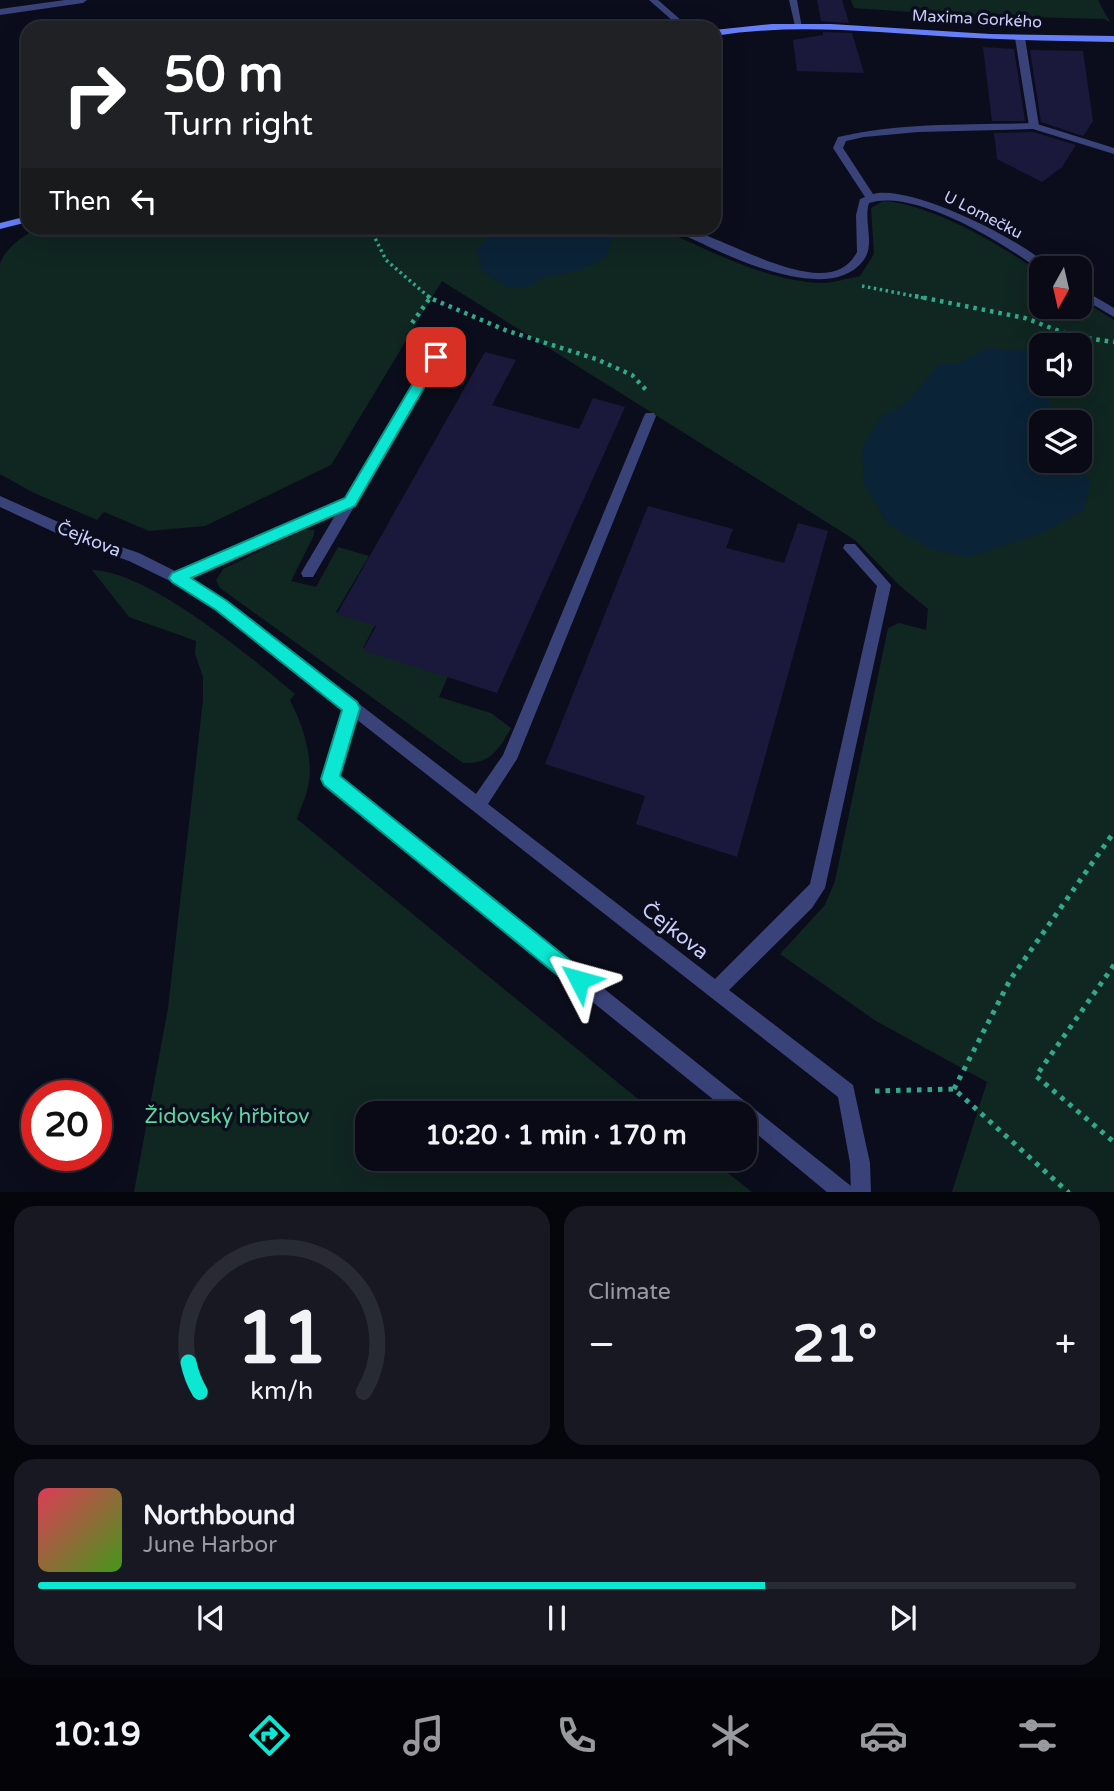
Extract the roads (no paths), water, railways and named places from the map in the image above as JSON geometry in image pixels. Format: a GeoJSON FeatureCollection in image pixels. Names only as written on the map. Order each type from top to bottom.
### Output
{"type":"FeatureCollection","features":[{"type":"Feature","properties":{"kind":"street"},"geometry":{"type":"LineString","coordinates":[[0,12],[83,0]]}},
{"type":"Feature","properties":{"kind":"street"},"geometry":{"type":"LineString","coordinates":[[653,0],[678,21]]}},
{"type":"Feature","properties":{"kind":"street"},"geometry":{"type":"LineString","coordinates":[[793,0],[799,26]]}},
{"type":"Feature","properties":{"kind":"street","name":"Maxima Gorkého"},"geometry":{"type":"LineString","coordinates":[[721,32],[762,26],[799,26],[1020,38],[1114,39]]}},
{"type":"Feature","properties":{"kind":"street"},"geometry":{"type":"LineString","coordinates":[[1020,38],[1034,126]]}},
{"type":"Feature","properties":{"kind":"street"},"geometry":{"type":"LineString","coordinates":[[695,235],[761,265],[824,275],[852,267],[861,257],[862,206],[870,197],[838,148],[842,139],[864,134],[918,129],[1034,126],[1114,151]]}},
{"type":"Feature","properties":{"kind":"street","name":"U Lomečku"},"geometry":{"type":"LineString","coordinates":[[870,197],[883,194],[898,196],[946,212],[1029,256]]}},
{"type":"Feature","properties":{"kind":"street"},"geometry":{"type":"LineString","coordinates":[[0,226],[21,221]]}},
{"type":"Feature","properties":{"kind":"street"},"geometry":{"type":"LineString","coordinates":[[1092,299],[1114,313]]}},
{"type":"Feature","properties":{"kind":"street"},"geometry":{"type":"LineString","coordinates":[[308,573],[436,357],[413,347]]}},
{"type":"Feature","properties":{"kind":"street"},"geometry":{"type":"LineString","coordinates":[[477,807],[509,759],[650,416]]}},
{"type":"Feature","properties":{"kind":"street","name":"Čejkova"},"geometry":{"type":"LineString","coordinates":[[0,501],[177,578],[222,606],[846,1092],[860,1163],[861,1192]]}},
{"type":"Feature","properties":{"kind":"street"},"geometry":{"type":"LineString","coordinates":[[177,578],[350,502]]}},
{"type":"Feature","properties":{"kind":"street"},"geometry":{"type":"LineString","coordinates":[[715,991],[817,888],[884,585],[849,548]]}},
{"type":"Feature","properties":{"kind":"street"},"geometry":{"type":"LineString","coordinates":[[351,708],[330,779],[730,1101]]}},
{"type":"Feature","properties":{"kind":"street"},"geometry":{"type":"LineString","coordinates":[[757,1123],[844,1192]]}},
{"type":"Feature","properties":{"kind":"water"},"geometry":{"type":"Polygon","coordinates":[[[490,235],[613,235],[606,257],[577,271],[545,277],[526,287],[509,288],[483,272],[476,251],[490,235]]]}},
{"type":"Feature","properties":{"kind":"water"},"geometry":{"type":"Polygon","coordinates":[[[989,348],[1029,350],[1029,396],[1049,396],[1051,410],[1029,410],[1029,473],[1083,473],[1091,482],[1083,511],[1040,534],[968,557],[930,549],[887,523],[864,483],[862,447],[882,416],[906,403],[940,363],[958,363],[989,348]]]}},
{"type":"Feature","properties":{"kind":"park label","name":"Židovský hřbitov"},"geometry":{"type":"Point","coordinates":[227,1116]}}]}
